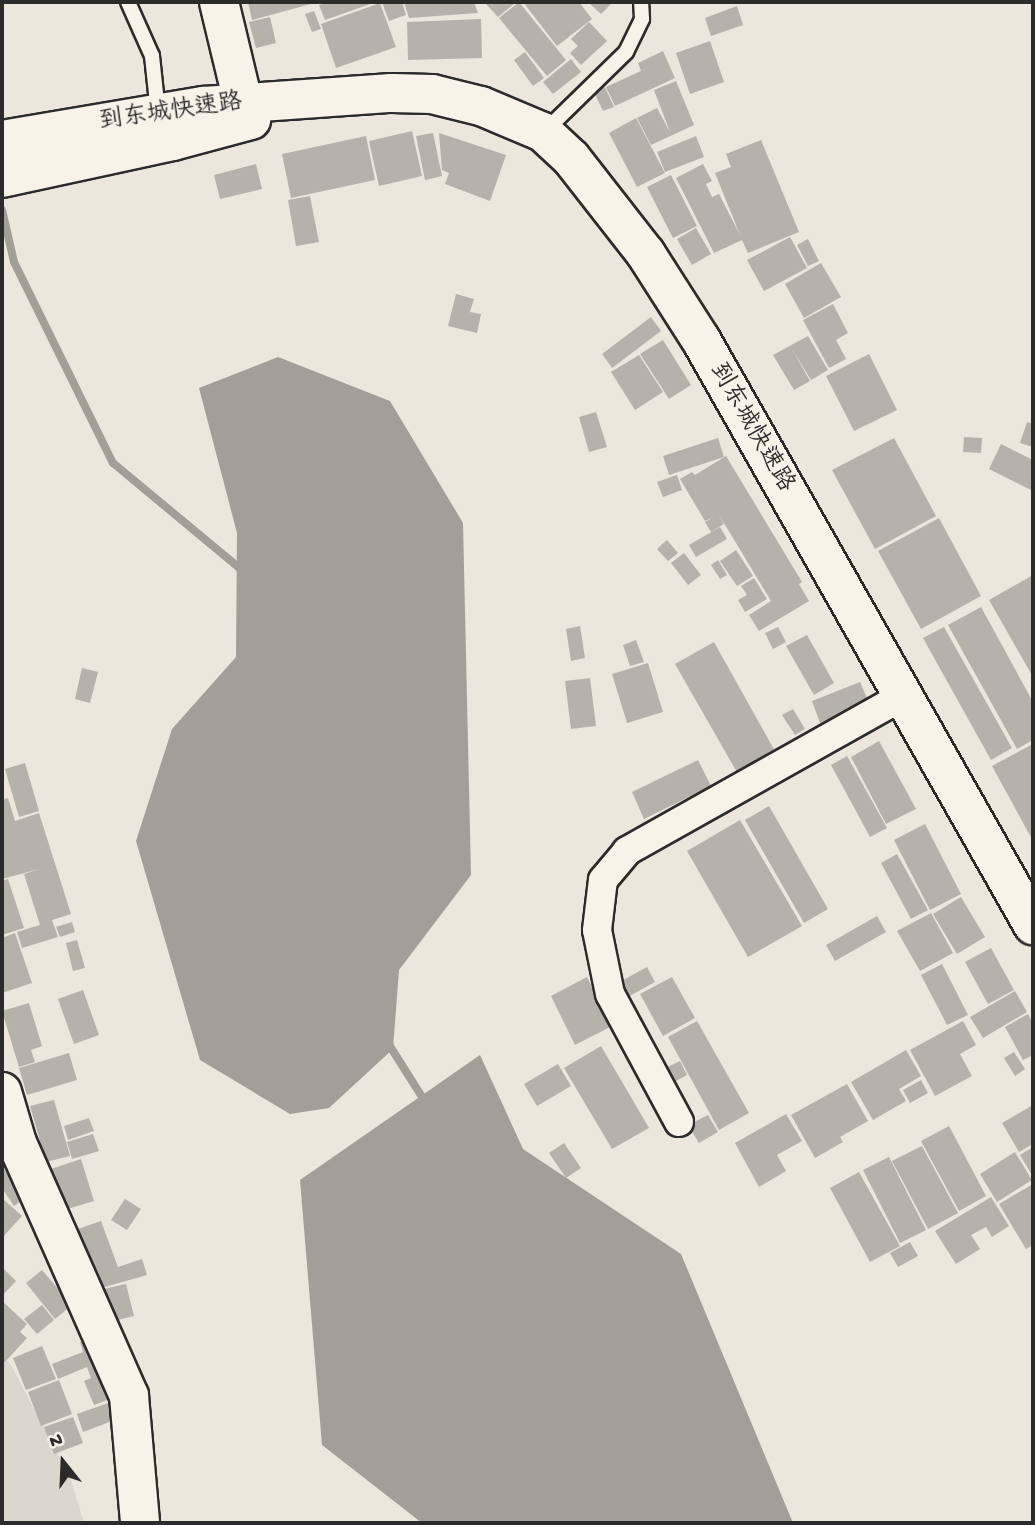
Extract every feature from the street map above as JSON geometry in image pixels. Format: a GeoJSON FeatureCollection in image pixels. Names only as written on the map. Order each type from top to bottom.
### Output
{"type":"FeatureCollection","features":[{"type":"Feature","properties":{"kind":"main road"},"geometry":{"type":"LineString","coordinates":[[219,2],[243,102]]}},
{"type":"Feature","properties":{"kind":"main road","name":"到东城快速路"},"geometry":{"type":"LineString","coordinates":[[10,138],[158,113],[243,102],[341,95],[432,94],[481,106],[543,132],[571,159],[653,265],[701,340],[1032,921]]}},
{"type":"Feature","properties":{"kind":"main road","name":"到东城快速路"},"geometry":{"type":"LineString","coordinates":[[14,176],[173,141],[341,95]]}},
{"type":"Feature","properties":{"kind":"main road"},"geometry":{"type":"LineString","coordinates":[[3,1101],[17,1143],[129,1396],[139,1523]]}},
{"type":"Feature","properties":{"kind":"street"},"geometry":{"type":"LineString","coordinates":[[679,1122],[610,994],[597,930],[603,880],[627,851],[903,696]]}},
{"type":"Feature","properties":{"kind":"lane"},"geometry":{"type":"LineString","coordinates":[[128,2],[152,56],[158,113]]}},
{"type":"Feature","properties":{"kind":"lane"},"geometry":{"type":"LineString","coordinates":[[543,132],[626,52],[642,19],[641,2]]}},
{"type":"Feature","properties":{"kind":"shaded area"},"geometry":{"type":"Polygon","coordinates":[[[278,357],[390,401],[463,523],[471,875],[399,970],[393,1049],[329,1108],[290,1114],[200,1060],[136,841],[172,729],[236,657],[237,533],[199,388],[278,357]]]}},
{"type":"Feature","properties":{"kind":"shaded area"},"geometry":{"type":"Polygon","coordinates":[[[480,1055],[523,1149],[681,1254],[793,1523],[422,1523],[322,1445],[300,1180],[480,1055]]]}},
{"type":"Feature","properties":{"kind":"shaded area"},"geometry":{"type":"Polygon","coordinates":[[[2,1356],[11,1365],[70,1477],[84,1523],[2,1523],[2,1356]]]}},
{"type":"Feature","properties":{"kind":"building"},"geometry":{"type":"Polygon","coordinates":[[[248,2],[310,2],[311,4],[252,20],[248,2]]]}},
{"type":"Feature","properties":{"kind":"building"},"geometry":{"type":"Polygon","coordinates":[[[329,2],[376,2],[325,20],[319,5],[329,2]]]}},
{"type":"Feature","properties":{"kind":"building"},"geometry":{"type":"Polygon","coordinates":[[[382,2],[402,2],[406,15],[389,21],[382,2]]]}},
{"type":"Feature","properties":{"kind":"building"},"geometry":{"type":"Polygon","coordinates":[[[404,2],[474,2],[478,13],[409,18],[404,2]]]}},
{"type":"Feature","properties":{"kind":"building"},"geometry":{"type":"Polygon","coordinates":[[[516,2],[498,17],[486,4],[516,2]]]}},
{"type":"Feature","properties":{"kind":"building"},"geometry":{"type":"Polygon","coordinates":[[[519,2],[566,60],[547,76],[499,18],[519,2]]]}},
{"type":"Feature","properties":{"kind":"building"},"geometry":{"type":"Polygon","coordinates":[[[523,2],[579,2],[592,19],[557,46],[523,2]]]}},
{"type":"Feature","properties":{"kind":"building"},"geometry":{"type":"Polygon","coordinates":[[[588,2],[613,2],[601,14],[588,2]]]}},
{"type":"Feature","properties":{"kind":"building"},"geometry":{"type":"Polygon","coordinates":[[[380,3],[396,47],[336,68],[321,24],[380,3]]]}},
{"type":"Feature","properties":{"kind":"building"},"geometry":{"type":"Polygon","coordinates":[[[737,6],[743,25],[711,36],[705,18],[737,6]]]}},
{"type":"Feature","properties":{"kind":"building"},"geometry":{"type":"Polygon","coordinates":[[[314,11],[321,29],[312,32],[305,14],[314,11]]]}},
{"type":"Feature","properties":{"kind":"building"},"geometry":{"type":"Polygon","coordinates":[[[270,17],[276,43],[256,48],[249,22],[270,17]]]}},
{"type":"Feature","properties":{"kind":"building"},"geometry":{"type":"Polygon","coordinates":[[[481,19],[482,58],[408,60],[407,22],[481,19]]]}},
{"type":"Feature","properties":{"kind":"building"},"geometry":{"type":"Polygon","coordinates":[[[589,22],[607,41],[581,65],[570,53],[578,46],[571,39],[589,22]]]}},
{"type":"Feature","properties":{"kind":"building"},"geometry":{"type":"Polygon","coordinates":[[[710,41],[724,82],[690,94],[676,53],[710,41]]]}},
{"type":"Feature","properties":{"kind":"building"},"geometry":{"type":"Polygon","coordinates":[[[663,51],[675,78],[615,106],[606,87],[641,71],[638,63],[663,51]]]}},
{"type":"Feature","properties":{"kind":"building"},"geometry":{"type":"Polygon","coordinates":[[[525,52],[544,78],[533,86],[514,60],[525,52]]]}},
{"type":"Feature","properties":{"kind":"building"},"geometry":{"type":"Polygon","coordinates":[[[571,59],[581,72],[553,94],[543,82],[571,59]]]}},
{"type":"Feature","properties":{"kind":"building"},"geometry":{"type":"Polygon","coordinates":[[[676,81],[694,125],[651,145],[637,118],[657,108],[670,132],[654,90],[676,81]]]}},
{"type":"Feature","properties":{"kind":"building"},"geometry":{"type":"Polygon","coordinates":[[[605,87],[614,107],[603,111],[594,92],[605,87]]]}},
{"type":"Feature","properties":{"kind":"building"},"geometry":{"type":"Polygon","coordinates":[[[636,118],[665,173],[637,187],[609,133],[636,118]]]}},
{"type":"Feature","properties":{"kind":"building"},"geometry":{"type":"Polygon","coordinates":[[[412,131],[422,176],[379,186],[369,141],[412,131]]]}},
{"type":"Feature","properties":{"kind":"building"},"geometry":{"type":"Polygon","coordinates":[[[433,133],[442,176],[425,180],[416,136],[433,133]]]}},
{"type":"Feature","properties":{"kind":"building"},"geometry":{"type":"Polygon","coordinates":[[[439,133],[506,155],[490,201],[445,184],[449,173],[442,170],[439,133]]]}},
{"type":"Feature","properties":{"kind":"building"},"geometry":{"type":"Polygon","coordinates":[[[366,136],[375,180],[291,198],[282,154],[366,136]]]}},
{"type":"Feature","properties":{"kind":"building"},"geometry":{"type":"Polygon","coordinates":[[[696,136],[704,157],[665,172],[657,152],[696,136]]]}},
{"type":"Feature","properties":{"kind":"building"},"geometry":{"type":"Polygon","coordinates":[[[761,140],[799,232],[748,253],[742,240],[714,253],[676,178],[703,164],[712,181],[706,184],[712,197],[719,194],[740,235],[715,173],[731,167],[726,154],[761,140]]]}},
{"type":"Feature","properties":{"kind":"building"},"geometry":{"type":"Polygon","coordinates":[[[256,164],[262,189],[220,199],[214,175],[256,164]]]}},
{"type":"Feature","properties":{"kind":"building"},"geometry":{"type":"Polygon","coordinates":[[[671,175],[697,226],[673,238],[647,187],[671,175]]]}},
{"type":"Feature","properties":{"kind":"building"},"geometry":{"type":"Polygon","coordinates":[[[310,196],[319,242],[296,246],[288,200],[310,196]]]}},
{"type":"Feature","properties":{"kind":"building"},"geometry":{"type":"Polygon","coordinates":[[[696,228],[711,254],[692,265],[677,239],[696,228]]]}},
{"type":"Feature","properties":{"kind":"building"},"geometry":{"type":"Polygon","coordinates":[[[790,237],[807,268],[764,291],[747,260],[790,237]]]}},
{"type":"Feature","properties":{"kind":"building"},"geometry":{"type":"Polygon","coordinates":[[[808,239],[819,261],[808,266],[797,245],[808,239]]]}},
{"type":"Feature","properties":{"kind":"building"},"geometry":{"type":"Polygon","coordinates":[[[821,263],[841,297],[804,318],[785,284],[821,263]]]}},
{"type":"Feature","properties":{"kind":"building"},"geometry":{"type":"Polygon","coordinates":[[[456,294],[474,299],[470,312],[481,314],[477,333],[448,326],[456,294]]]}},
{"type":"Feature","properties":{"kind":"building"},"geometry":{"type":"Polygon","coordinates":[[[833,304],[848,333],[836,340],[846,359],[829,368],[803,320],[833,304]]]}},
{"type":"Feature","properties":{"kind":"building"},"geometry":{"type":"Polygon","coordinates":[[[651,317],[661,331],[612,368],[602,354],[651,317]]]}},
{"type":"Feature","properties":{"kind":"building"},"geometry":{"type":"Polygon","coordinates":[[[808,336],[828,370],[811,380],[792,349],[810,381],[794,390],[773,355],[808,336]]]}},
{"type":"Feature","properties":{"kind":"building"},"geometry":{"type":"Polygon","coordinates":[[[663,340],[691,385],[669,399],[640,354],[663,340]]]}},
{"type":"Feature","properties":{"kind":"building"},"geometry":{"type":"Polygon","coordinates":[[[869,354],[897,410],[854,431],[826,376],[869,354]]]}},
{"type":"Feature","properties":{"kind":"building"},"geometry":{"type":"Polygon","coordinates":[[[639,355],[663,392],[635,410],[611,372],[639,355]]]}},
{"type":"Feature","properties":{"kind":"building"},"geometry":{"type":"Polygon","coordinates":[[[596,412],[607,447],[589,452],[579,417],[596,412]]]}},
{"type":"Feature","properties":{"kind":"building"},"geometry":{"type":"Polygon","coordinates":[[[1027,422],[1033,424],[1033,447],[1020,443],[1027,422]]]}},
{"type":"Feature","properties":{"kind":"building"},"geometry":{"type":"Polygon","coordinates":[[[964,437],[982,438],[981,453],[963,452],[964,437]]]}},
{"type":"Feature","properties":{"kind":"building"},"geometry":{"type":"Polygon","coordinates":[[[718,438],[724,457],[669,475],[663,456],[718,438]]]}},
{"type":"Feature","properties":{"kind":"building"},"geometry":{"type":"Polygon","coordinates":[[[894,438],[936,516],[875,549],[832,470],[894,438]]]}},
{"type":"Feature","properties":{"kind":"building"},"geometry":{"type":"Polygon","coordinates":[[[1001,444],[1033,460],[1033,491],[989,469],[1001,444]]]}},
{"type":"Feature","properties":{"kind":"building"},"geometry":{"type":"Polygon","coordinates":[[[726,456],[802,582],[799,584],[809,601],[759,631],[749,615],[771,601],[718,513],[724,524],[711,532],[705,522],[714,517],[705,521],[680,479],[692,472],[695,475],[726,456]]]}},
{"type":"Feature","properties":{"kind":"building"},"geometry":{"type":"Polygon","coordinates":[[[677,475],[682,490],[663,497],[657,482],[677,475]]]}},
{"type":"Feature","properties":{"kind":"building"},"geometry":{"type":"Polygon","coordinates":[[[939,518],[981,596],[921,629],[878,551],[939,518]]]}},
{"type":"Feature","properties":{"kind":"building"},"geometry":{"type":"Polygon","coordinates":[[[720,527],[727,539],[696,557],[689,545],[720,527]]]}},
{"type":"Feature","properties":{"kind":"building"},"geometry":{"type":"Polygon","coordinates":[[[667,540],[678,553],[668,561],[657,549],[667,540]]]}},
{"type":"Feature","properties":{"kind":"building"},"geometry":{"type":"Polygon","coordinates":[[[736,550],[753,576],[737,586],[720,561],[736,550]]]}},
{"type":"Feature","properties":{"kind":"building"},"geometry":{"type":"Polygon","coordinates":[[[684,553],[701,575],[688,585],[671,563],[684,553]]]}},
{"type":"Feature","properties":{"kind":"building"},"geometry":{"type":"Polygon","coordinates":[[[718,560],[727,575],[720,579],[711,565],[718,560]]]}},
{"type":"Feature","properties":{"kind":"building"},"geometry":{"type":"Polygon","coordinates":[[[1033,575],[1033,677],[989,600],[1033,575]]]}},
{"type":"Feature","properties":{"kind":"building"},"geometry":{"type":"Polygon","coordinates":[[[754,578],[767,599],[745,612],[738,600],[747,595],[741,586],[754,578]]]}},
{"type":"Feature","properties":{"kind":"building"},"geometry":{"type":"Polygon","coordinates":[[[981,607],[1033,702],[1033,740],[1017,749],[948,625],[981,607]]]}},
{"type":"Feature","properties":{"kind":"building"},"geometry":{"type":"Polygon","coordinates":[[[580,626],[585,658],[571,661],[566,629],[580,626]]]}},
{"type":"Feature","properties":{"kind":"building"},"geometry":{"type":"Polygon","coordinates":[[[778,627],[786,642],[773,649],[765,633],[778,627]]]}},
{"type":"Feature","properties":{"kind":"building"},"geometry":{"type":"Polygon","coordinates":[[[944,627],[1012,748],[991,760],[923,638],[944,627]]]}},
{"type":"Feature","properties":{"kind":"building"},"geometry":{"type":"Polygon","coordinates":[[[807,635],[834,683],[814,695],[786,646],[807,635]]]}},
{"type":"Feature","properties":{"kind":"building"},"geometry":{"type":"Polygon","coordinates":[[[636,640],[644,662],[630,666],[623,645],[636,640]]]}},
{"type":"Feature","properties":{"kind":"building"},"geometry":{"type":"Polygon","coordinates":[[[714,642],[776,753],[738,774],[675,664],[714,642]]]}},
{"type":"Feature","properties":{"kind":"building"},"geometry":{"type":"Polygon","coordinates":[[[648,663],[663,712],[627,723],[612,674],[648,663]]]}},
{"type":"Feature","properties":{"kind":"building"},"geometry":{"type":"Polygon","coordinates":[[[82,668],[98,672],[90,703],[75,699],[82,668]]]}},
{"type":"Feature","properties":{"kind":"building"},"geometry":{"type":"Polygon","coordinates":[[[590,678],[596,726],[571,729],[565,681],[590,678]]]}},
{"type":"Feature","properties":{"kind":"building"},"geometry":{"type":"Polygon","coordinates":[[[860,682],[869,703],[820,723],[812,701],[860,682]]]}},
{"type":"Feature","properties":{"kind":"building"},"geometry":{"type":"Polygon","coordinates":[[[793,709],[805,729],[795,735],[782,715],[793,709]]]}},
{"type":"Feature","properties":{"kind":"building"},"geometry":{"type":"Polygon","coordinates":[[[879,741],[916,809],[886,824],[851,757],[879,741]]]}},
{"type":"Feature","properties":{"kind":"building"},"geometry":{"type":"Polygon","coordinates":[[[1033,744],[1033,841],[992,766],[1033,744]]]}},
{"type":"Feature","properties":{"kind":"building"},"geometry":{"type":"Polygon","coordinates":[[[847,756],[887,828],[870,837],[831,765],[847,756]]]}},
{"type":"Feature","properties":{"kind":"building"},"geometry":{"type":"Polygon","coordinates":[[[698,760],[711,786],[644,819],[632,792],[698,760]]]}},
{"type":"Feature","properties":{"kind":"building"},"geometry":{"type":"Polygon","coordinates":[[[25,763],[39,811],[19,817],[5,769],[25,763]]]}},
{"type":"Feature","properties":{"kind":"building"},"geometry":{"type":"Polygon","coordinates":[[[8,798],[15,821],[39,813],[71,914],[52,920],[58,937],[22,948],[17,932],[40,925],[24,874],[39,869],[2,879],[2,800],[8,798]]]}},
{"type":"Feature","properties":{"kind":"building"},"geometry":{"type":"Polygon","coordinates":[[[769,806],[828,909],[804,923],[745,820],[769,806]]]}},
{"type":"Feature","properties":{"kind":"building"},"geometry":{"type":"Polygon","coordinates":[[[740,820],[802,926],[748,957],[687,851],[740,820]]]}},
{"type":"Feature","properties":{"kind":"building"},"geometry":{"type":"Polygon","coordinates":[[[925,824],[961,894],[930,910],[894,840],[925,824]]]}},
{"type":"Feature","properties":{"kind":"building"},"geometry":{"type":"Polygon","coordinates":[[[897,854],[928,910],[911,919],[881,863],[897,854]]]}},
{"type":"Feature","properties":{"kind":"building"},"geometry":{"type":"Polygon","coordinates":[[[8,879],[24,928],[2,935],[2,881],[8,879]]]}},
{"type":"Feature","properties":{"kind":"building"},"geometry":{"type":"Polygon","coordinates":[[[961,897],[985,937],[957,954],[933,914],[961,897]]]}},
{"type":"Feature","properties":{"kind":"building"},"geometry":{"type":"Polygon","coordinates":[[[931,913],[953,953],[920,971],[897,931],[931,913]]]}},
{"type":"Feature","properties":{"kind":"building"},"geometry":{"type":"Polygon","coordinates":[[[877,916],[886,932],[835,961],[826,945],[877,916]]]}},
{"type":"Feature","properties":{"kind":"building"},"geometry":{"type":"Polygon","coordinates":[[[72,922],[75,932],[60,937],[56,927],[72,922]]]}},
{"type":"Feature","properties":{"kind":"building"},"geometry":{"type":"Polygon","coordinates":[[[15,933],[32,983],[2,993],[2,938],[15,933]]]}},
{"type":"Feature","properties":{"kind":"building"},"geometry":{"type":"Polygon","coordinates":[[[77,940],[85,968],[73,971],[66,943],[77,940]]]}},
{"type":"Feature","properties":{"kind":"building"},"geometry":{"type":"Polygon","coordinates":[[[991,948],[1014,990],[988,1004],[965,962],[991,948]]]}},
{"type":"Feature","properties":{"kind":"building"},"geometry":{"type":"Polygon","coordinates":[[[942,964],[968,1015],[947,1025],[921,975],[942,964]]]}},
{"type":"Feature","properties":{"kind":"building"},"geometry":{"type":"Polygon","coordinates":[[[647,967],[655,982],[626,998],[618,983],[647,967]]]}},
{"type":"Feature","properties":{"kind":"building"},"geometry":{"type":"Polygon","coordinates":[[[587,977],[612,1026],[575,1045],[551,996],[587,977]]]}},
{"type":"Feature","properties":{"kind":"building"},"geometry":{"type":"Polygon","coordinates":[[[672,977],[695,1018],[663,1036],[640,994],[672,977]]]}},
{"type":"Feature","properties":{"kind":"building"},"geometry":{"type":"Polygon","coordinates":[[[83,990],[99,1035],[74,1044],[58,999],[83,990]]]}},
{"type":"Feature","properties":{"kind":"building"},"geometry":{"type":"Polygon","coordinates":[[[1015,991],[1027,1012],[983,1038],[970,1017],[1015,991]]]}},
{"type":"Feature","properties":{"kind":"building"},"geometry":{"type":"Polygon","coordinates":[[[29,1003],[42,1046],[31,1050],[35,1062],[19,1067],[2,1011],[29,1003]]]}},
{"type":"Feature","properties":{"kind":"building"},"geometry":{"type":"Polygon","coordinates":[[[1028,1014],[1033,1024],[1033,1055],[1023,1060],[1005,1027],[1028,1014]]]}},
{"type":"Feature","properties":{"kind":"building"},"geometry":{"type":"Polygon","coordinates":[[[697,1021],[749,1113],[719,1130],[668,1037],[697,1021]]]}},
{"type":"Feature","properties":{"kind":"building"},"geometry":{"type":"Polygon","coordinates":[[[963,1021],[976,1045],[960,1054],[972,1076],[935,1096],[910,1050],[963,1021]]]}},
{"type":"Feature","properties":{"kind":"building"},"geometry":{"type":"Polygon","coordinates":[[[601,1046],[649,1128],[612,1149],[564,1068],[601,1046]]]}},
{"type":"Feature","properties":{"kind":"building"},"geometry":{"type":"Polygon","coordinates":[[[906,1050],[921,1076],[899,1089],[906,1101],[873,1120],[851,1082],[906,1050]]]}},
{"type":"Feature","properties":{"kind":"building"},"geometry":{"type":"Polygon","coordinates":[[[1014,1052],[1025,1069],[1015,1076],[1004,1058],[1014,1052]]]}},
{"type":"Feature","properties":{"kind":"building"},"geometry":{"type":"Polygon","coordinates":[[[69,1053],[77,1080],[27,1095],[19,1068],[69,1053]]]}},
{"type":"Feature","properties":{"kind":"building"},"geometry":{"type":"Polygon","coordinates":[[[680,1061],[687,1075],[667,1086],[659,1071],[680,1061]]]}},
{"type":"Feature","properties":{"kind":"building"},"geometry":{"type":"Polygon","coordinates":[[[558,1064],[571,1086],[537,1106],[524,1084],[558,1064]]]}},
{"type":"Feature","properties":{"kind":"building"},"geometry":{"type":"Polygon","coordinates":[[[921,1080],[928,1093],[910,1103],[903,1090],[921,1080]]]}},
{"type":"Feature","properties":{"kind":"building"},"geometry":{"type":"Polygon","coordinates":[[[847,1084],[868,1121],[840,1137],[843,1142],[815,1158],[791,1115],[847,1084]]]}},
{"type":"Feature","properties":{"kind":"building"},"geometry":{"type":"Polygon","coordinates":[[[54,1100],[70,1156],[46,1162],[30,1106],[54,1100]]]}},
{"type":"Feature","properties":{"kind":"building"},"geometry":{"type":"Polygon","coordinates":[[[1033,1105],[1033,1144],[1019,1152],[1002,1123],[1033,1105]]]}},
{"type":"Feature","properties":{"kind":"building"},"geometry":{"type":"Polygon","coordinates":[[[786,1114],[802,1141],[777,1155],[786,1171],[759,1187],[735,1143],[786,1114]]]}},
{"type":"Feature","properties":{"kind":"building"},"geometry":{"type":"Polygon","coordinates":[[[708,1115],[718,1132],[699,1143],[688,1125],[708,1115]]]}},
{"type":"Feature","properties":{"kind":"building"},"geometry":{"type":"Polygon","coordinates":[[[89,1118],[94,1131],[68,1140],[64,1126],[89,1118]]]}},
{"type":"Feature","properties":{"kind":"building"},"geometry":{"type":"Polygon","coordinates":[[[949,1126],[986,1196],[959,1211],[921,1141],[949,1126]]]}},
{"type":"Feature","properties":{"kind":"building"},"geometry":{"type":"Polygon","coordinates":[[[93,1134],[99,1151],[72,1159],[67,1142],[93,1134]]]}},
{"type":"Feature","properties":{"kind":"building"},"geometry":{"type":"Polygon","coordinates":[[[564,1143],[581,1168],[566,1178],[549,1153],[564,1143]]]}},
{"type":"Feature","properties":{"kind":"building"},"geometry":{"type":"Polygon","coordinates":[[[922,1146],[958,1213],[928,1229],[892,1161],[922,1146]]]}},
{"type":"Feature","properties":{"kind":"building"},"geometry":{"type":"Polygon","coordinates":[[[1033,1147],[1033,1177],[1020,1155],[1033,1147]]]}},
{"type":"Feature","properties":{"kind":"building"},"geometry":{"type":"Polygon","coordinates":[[[1015,1152],[1032,1180],[997,1202],[980,1174],[1015,1152]]]}},
{"type":"Feature","properties":{"kind":"building"},"geometry":{"type":"Polygon","coordinates":[[[889,1157],[926,1230],[900,1243],[863,1170],[889,1157]]]}},
{"type":"Feature","properties":{"kind":"building"},"geometry":{"type":"Polygon","coordinates":[[[81,1159],[94,1201],[61,1211],[48,1170],[81,1159]]]}},
{"type":"Feature","properties":{"kind":"building"},"geometry":{"type":"Polygon","coordinates":[[[2,1166],[24,1199],[14,1206],[2,1188],[2,1166]]]}},
{"type":"Feature","properties":{"kind":"building"},"geometry":{"type":"Polygon","coordinates":[[[859,1172],[900,1246],[870,1262],[830,1188],[859,1172]]]}},
{"type":"Feature","properties":{"kind":"building"},"geometry":{"type":"Polygon","coordinates":[[[1033,1184],[1033,1245],[1026,1249],[999,1204],[1033,1184]]]}},
{"type":"Feature","properties":{"kind":"building"},"geometry":{"type":"Polygon","coordinates":[[[991,1197],[1009,1226],[992,1237],[986,1227],[971,1235],[980,1249],[956,1264],[935,1231],[991,1197]]]}},
{"type":"Feature","properties":{"kind":"building"},"geometry":{"type":"Polygon","coordinates":[[[2,1198],[22,1216],[2,1238],[2,1198]]]}},
{"type":"Feature","properties":{"kind":"building"},"geometry":{"type":"Polygon","coordinates":[[[125,1199],[141,1209],[127,1230],[111,1220],[125,1199]]]}},
{"type":"Feature","properties":{"kind":"building"},"geometry":{"type":"Polygon","coordinates":[[[101,1221],[118,1267],[142,1259],[147,1275],[94,1290],[72,1231],[101,1221]]]}},
{"type":"Feature","properties":{"kind":"building"},"geometry":{"type":"Polygon","coordinates":[[[910,1242],[918,1256],[898,1267],[890,1253],[910,1242]]]}},
{"type":"Feature","properties":{"kind":"building"},"geometry":{"type":"Polygon","coordinates":[[[2,1267],[16,1281],[2,1296],[2,1267]]]}},
{"type":"Feature","properties":{"kind":"building"},"geometry":{"type":"Polygon","coordinates":[[[42,1270],[72,1305],[55,1319],[26,1283],[42,1270]]]}},
{"type":"Feature","properties":{"kind":"building"},"geometry":{"type":"Polygon","coordinates":[[[126,1284],[134,1316],[106,1323],[99,1290],[126,1284]]]}},
{"type":"Feature","properties":{"kind":"building"},"geometry":{"type":"Polygon","coordinates":[[[2,1301],[27,1324],[20,1332],[27,1338],[4,1363],[2,1301]]]}},
{"type":"Feature","properties":{"kind":"building"},"geometry":{"type":"Polygon","coordinates":[[[42,1305],[54,1320],[37,1334],[24,1319],[42,1305]]]}},
{"type":"Feature","properties":{"kind":"building"},"geometry":{"type":"Polygon","coordinates":[[[90,1338],[113,1398],[94,1405],[84,1381],[91,1378],[87,1367],[58,1379],[52,1364],[83,1352],[80,1342],[90,1338]]]}},
{"type":"Feature","properties":{"kind":"building"},"geometry":{"type":"Polygon","coordinates":[[[42,1346],[56,1379],[26,1390],[13,1358],[42,1346]]]}},
{"type":"Feature","properties":{"kind":"building"},"geometry":{"type":"Polygon","coordinates":[[[59,1380],[72,1414],[41,1426],[28,1392],[59,1380]]]}},
{"type":"Feature","properties":{"kind":"building"},"geometry":{"type":"Polygon","coordinates":[[[114,1401],[120,1418],[83,1432],[77,1414],[114,1401]]]}},
{"type":"Feature","properties":{"kind":"building"},"geometry":{"type":"Polygon","coordinates":[[[73,1417],[83,1443],[54,1454],[44,1427],[73,1417]]]}},
{"type":"Feature","properties":{"kind":"waterway"},"geometry":{"type":"LineString","coordinates":[[2,210],[14,262],[113,463],[242,570]]}},
{"type":"Feature","properties":{"kind":"waterway"},"geometry":{"type":"LineString","coordinates":[[388,1043],[426,1103]]}}]}
